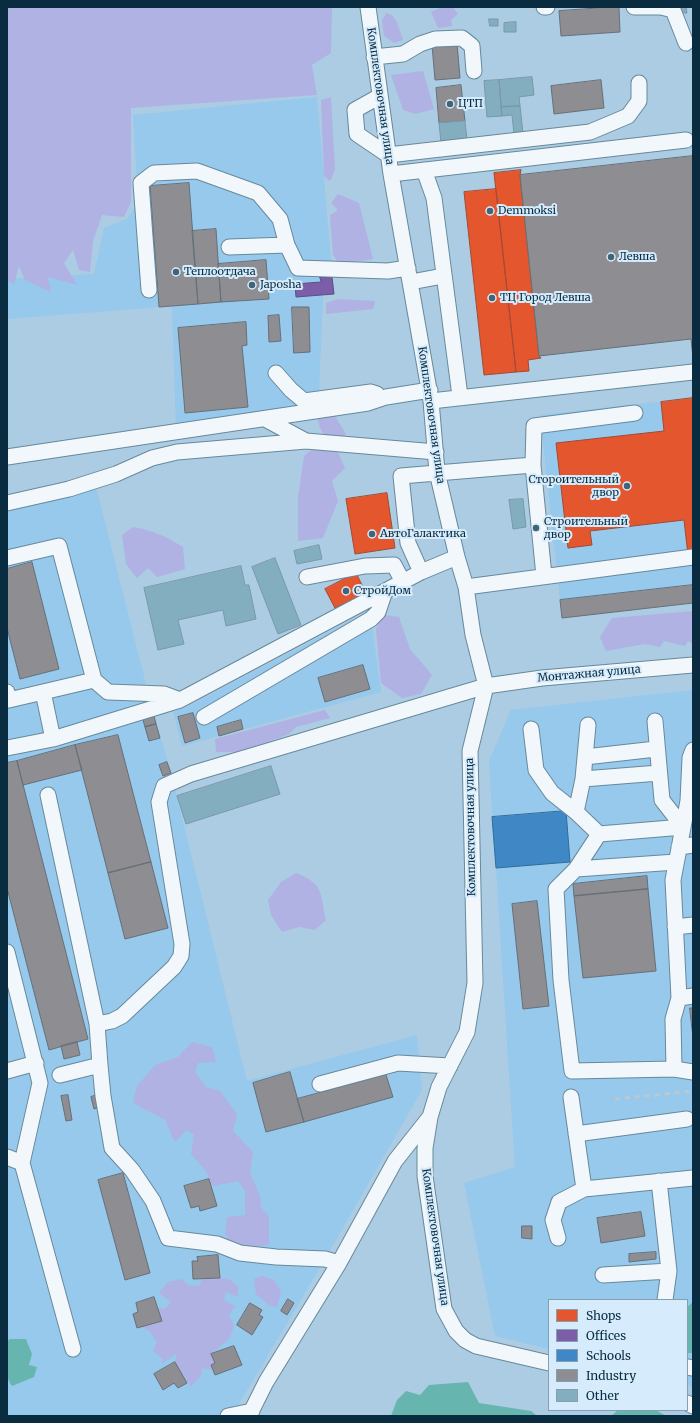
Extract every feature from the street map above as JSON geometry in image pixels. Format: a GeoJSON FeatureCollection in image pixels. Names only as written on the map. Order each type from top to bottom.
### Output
{"type":"FeatureCollection","features":[{"type":"Feature","properties":{"kind":"street","name":"Комплектовочная улица"},"geometry":{"type":"LineString","coordinates":[[368,7],[391,174],[431,395],[437,472],[457,557],[466,587],[473,635],[486,686],[470,751],[475,983],[467,1032],[439,1087],[430,1117],[425,1148],[425,1176],[444,1309],[448,1319],[465,1340],[476,1346],[548,1363]]}},
{"type":"Feature","properties":{"kind":"street"},"geometry":{"type":"LineString","coordinates":[[634,7],[673,10],[686,43]]}},
{"type":"Feature","properties":{"kind":"street"},"geometry":{"type":"LineString","coordinates":[[374,56],[403,54],[420,44],[435,39],[462,38],[472,46],[474,71]]}},
{"type":"Feature","properties":{"kind":"street"},"geometry":{"type":"LineString","coordinates":[[380,96],[355,110],[357,134],[388,155],[590,132],[628,116],[639,101],[638,83]]}},
{"type":"Feature","properties":{"kind":"street"},"geometry":{"type":"LineString","coordinates":[[391,174],[686,140]]}},
{"type":"Feature","properties":{"kind":"street"},"geometry":{"type":"LineString","coordinates":[[424,170],[434,198],[443,276],[460,396]]}},
{"type":"Feature","properties":{"kind":"street"},"geometry":{"type":"LineString","coordinates":[[149,290],[141,183],[154,173],[197,171],[258,194],[280,219],[287,245],[298,268],[388,271],[410,275],[443,276]]}},
{"type":"Feature","properties":{"kind":"street"},"geometry":{"type":"LineString","coordinates":[[229,247],[287,245]]}},
{"type":"Feature","properties":{"kind":"street"},"geometry":{"type":"LineString","coordinates":[[7,457],[368,403],[386,397],[431,395],[460,396],[693,372]]}},
{"type":"Feature","properties":{"kind":"street"},"geometry":{"type":"LineString","coordinates":[[276,373],[291,390],[304,400],[371,392],[386,397]]}},
{"type":"Feature","properties":{"kind":"street"},"geometry":{"type":"LineString","coordinates":[[544,576],[533,465],[534,426],[635,413]]}},
{"type":"Feature","properties":{"kind":"street"},"geometry":{"type":"LineString","coordinates":[[265,418],[306,441]]}},
{"type":"Feature","properties":{"kind":"street"},"geometry":{"type":"LineString","coordinates":[[7,503],[69,488],[116,474],[152,458],[177,452],[306,441],[436,452]]}},
{"type":"Feature","properties":{"kind":"street"},"geometry":{"type":"LineString","coordinates":[[421,572],[408,543],[400,476],[533,465]]}},
{"type":"Feature","properties":{"kind":"street"},"geometry":{"type":"LineString","coordinates":[[7,558],[59,546],[94,680],[108,692],[164,694],[180,700]]}},
{"type":"Feature","properties":{"kind":"street"},"geometry":{"type":"LineString","coordinates":[[7,748],[53,739],[180,700],[421,572],[457,557]]}},
{"type":"Feature","properties":{"kind":"street"},"geometry":{"type":"LineString","coordinates":[[466,587],[693,557]]}},
{"type":"Feature","properties":{"kind":"street"},"geometry":{"type":"LineString","coordinates":[[307,577],[365,566],[394,565],[403,582]]}},
{"type":"Feature","properties":{"kind":"street"},"geometry":{"type":"LineString","coordinates":[[204,717],[371,619],[378,612],[386,591]]}},
{"type":"Feature","properties":{"kind":"street","name":"Монтажная улица"},"geometry":{"type":"LineString","coordinates":[[97,1024],[112,1021],[122,1016],[174,967],[181,956],[182,944],[159,802],[164,786],[191,774],[486,686],[542,678],[693,665]]}},
{"type":"Feature","properties":{"kind":"street"},"geometry":{"type":"LineString","coordinates":[[7,692],[9,700],[94,680]]}},
{"type":"Feature","properties":{"kind":"street"},"geometry":{"type":"LineString","coordinates":[[43,692],[53,739]]}},
{"type":"Feature","properties":{"kind":"street"},"geometry":{"type":"LineString","coordinates":[[655,721],[656,749],[662,800],[683,827]]}},
{"type":"Feature","properties":{"kind":"street"},"geometry":{"type":"LineString","coordinates":[[576,812],[583,779],[588,725]]}},
{"type":"Feature","properties":{"kind":"street"},"geometry":{"type":"LineString","coordinates":[[531,729],[536,770],[552,794],[576,812],[599,834],[683,827]]}},
{"type":"Feature","properties":{"kind":"street"},"geometry":{"type":"LineString","coordinates":[[585,756],[656,749]]}},
{"type":"Feature","properties":{"kind":"street"},"geometry":{"type":"LineString","coordinates":[[674,1069],[673,1019],[686,997],[675,927],[673,880],[676,862],[686,846],[683,827],[690,801],[692,755]]}},
{"type":"Feature","properties":{"kind":"street"},"geometry":{"type":"LineString","coordinates":[[583,779],[659,773]]}},
{"type":"Feature","properties":{"kind":"street"},"geometry":{"type":"LineString","coordinates":[[48,795],[97,1024],[103,1096],[112,1148],[132,1170],[153,1201],[168,1238],[217,1244],[240,1253],[276,1257],[325,1258],[339,1263]]}},
{"type":"Feature","properties":{"kind":"street"},"geometry":{"type":"LineString","coordinates":[[599,834],[576,869],[556,889],[561,980],[572,1071],[674,1069],[693,1072]]}},
{"type":"Feature","properties":{"kind":"street"},"geometry":{"type":"LineString","coordinates":[[576,869],[676,862]]}},
{"type":"Feature","properties":{"kind":"street"},"geometry":{"type":"LineString","coordinates":[[675,927],[693,925]]}},
{"type":"Feature","properties":{"kind":"street"},"geometry":{"type":"LineString","coordinates":[[7,952],[40,1083],[22,1163],[73,1349]]}},
{"type":"Feature","properties":{"kind":"street"},"geometry":{"type":"LineString","coordinates":[[7,1071],[36,1063]]}},
{"type":"Feature","properties":{"kind":"street"},"geometry":{"type":"LineString","coordinates":[[320,1084],[398,1063],[450,1066]]}},
{"type":"Feature","properties":{"kind":"street"},"geometry":{"type":"LineString","coordinates":[[60,1075],[100,1065]]}},
{"type":"Feature","properties":{"kind":"street"},"geometry":{"type":"LineString","coordinates":[[571,1098],[584,1189]]}},
{"type":"Feature","properties":{"kind":"street"},"geometry":{"type":"LineString","coordinates":[[228,1416],[250,1413],[266,1382],[339,1263],[395,1161],[430,1117]]}},
{"type":"Feature","properties":{"kind":"street"},"geometry":{"type":"LineString","coordinates":[[576,1134],[687,1119]]}},
{"type":"Feature","properties":{"kind":"street"},"geometry":{"type":"LineString","coordinates":[[7,1157],[22,1163]]}},
{"type":"Feature","properties":{"kind":"street"},"geometry":{"type":"LineString","coordinates":[[558,1238],[553,1220],[559,1202],[584,1189],[693,1178]]}},
{"type":"Feature","properties":{"kind":"street"},"geometry":{"type":"LineString","coordinates":[[659,1181],[669,1271],[665,1299]]}},
{"type":"Feature","properties":{"kind":"street"},"geometry":{"type":"LineString","coordinates":[[603,1275],[669,1271]]}},
{"type":"Feature","properties":{"kind":"shaded area"},"geometry":{"type":"Polygon","coordinates":[[[7,7],[332,7],[331,53],[312,65],[317,95],[131,108],[131,202],[124,217],[102,215],[93,241],[90,272],[79,270],[73,250],[64,263],[77,285],[48,277],[51,292],[25,280],[19,266],[14,284],[7,281],[7,7]]]}},
{"type":"Feature","properties":{"kind":"shaded area"},"geometry":{"type":"Polygon","coordinates":[[[442,7],[453,7],[458,14],[451,20],[452,26],[438,28],[431,12],[442,7]]]}},
{"type":"Feature","properties":{"kind":"shaded area"},"geometry":{"type":"Polygon","coordinates":[[[386,13],[392,15],[397,22],[403,40],[394,43],[384,36],[382,21],[386,13]]]}},
{"type":"Feature","properties":{"kind":"shaded area"},"geometry":{"type":"Polygon","coordinates":[[[423,71],[434,109],[415,114],[403,110],[391,75],[423,71]]]}},
{"type":"Feature","properties":{"kind":"shaded area"},"geometry":{"type":"Polygon","coordinates":[[[317,97],[334,294],[323,295],[319,393],[305,393],[304,406],[176,428],[172,306],[7,319],[7,279],[94,274],[104,228],[127,219],[138,203],[133,115],[317,97]]]}},
{"type":"Feature","properties":{"kind":"shaded area"},"geometry":{"type":"Polygon","coordinates":[[[331,97],[335,170],[330,181],[324,176],[321,100],[331,97]]]}},
{"type":"Feature","properties":{"kind":"shaded area"},"geometry":{"type":"Polygon","coordinates":[[[338,194],[359,203],[373,259],[339,264],[333,255],[330,215],[338,210],[331,203],[338,194]]]}},
{"type":"Feature","properties":{"kind":"shaded area"},"geometry":{"type":"Polygon","coordinates":[[[338,299],[375,301],[373,309],[326,314],[326,303],[338,299]]]}},
{"type":"Feature","properties":{"kind":"shaded area","name":"Строительный двор"},"geometry":{"type":"Polygon","coordinates":[[[693,398],[693,603],[562,618],[540,415],[693,398]]]}},
{"type":"Feature","properties":{"kind":"shaded area"},"geometry":{"type":"Polygon","coordinates":[[[335,416],[346,434],[335,446],[345,468],[332,481],[338,501],[323,538],[298,541],[298,497],[304,456],[319,444],[329,441],[320,428],[317,417],[335,416]]]}},
{"type":"Feature","properties":{"kind":"shaded area"},"geometry":{"type":"Polygon","coordinates":[[[96,487],[150,700],[171,773],[247,1081],[417,1035],[422,1090],[325,1259],[232,1416],[7,1416],[7,512],[96,487]]]}},
{"type":"Feature","properties":{"kind":"shaded area"},"geometry":{"type":"Polygon","coordinates":[[[133,527],[159,534],[183,547],[185,569],[157,577],[148,568],[137,578],[126,564],[122,535],[133,527]]]}},
{"type":"Feature","properties":{"kind":"shaded area"},"geometry":{"type":"Polygon","coordinates":[[[370,610],[381,692],[182,746],[173,712],[187,707],[370,610]]]}},
{"type":"Feature","properties":{"kind":"shaded area"},"geometry":{"type":"Polygon","coordinates":[[[693,611],[693,644],[688,641],[685,646],[664,641],[660,647],[645,644],[606,651],[600,637],[612,618],[693,611]]]}},
{"type":"Feature","properties":{"kind":"shaded area"},"geometry":{"type":"Polygon","coordinates":[[[384,615],[399,617],[410,649],[432,675],[421,694],[402,698],[381,683],[376,629],[384,615]]]}},
{"type":"Feature","properties":{"kind":"shaded area"},"geometry":{"type":"Polygon","coordinates":[[[693,690],[693,1388],[688,1384],[688,1299],[548,1299],[548,1349],[495,1336],[464,1183],[515,1167],[489,761],[511,710],[693,690]]]}},
{"type":"Feature","properties":{"kind":"shaded area"},"geometry":{"type":"Polygon","coordinates":[[[325,710],[330,718],[296,727],[289,734],[240,752],[216,752],[215,739],[325,710]]]}},
{"type":"Feature","properties":{"kind":"shaded area"},"geometry":{"type":"Polygon","coordinates":[[[296,873],[312,881],[319,890],[326,920],[315,930],[299,927],[282,932],[271,915],[268,900],[281,882],[296,873]]]}},
{"type":"Feature","properties":{"kind":"shaded area"},"geometry":{"type":"Polygon","coordinates":[[[192,1042],[212,1047],[216,1062],[198,1063],[195,1072],[206,1087],[220,1091],[237,1114],[233,1131],[253,1152],[250,1173],[261,1199],[260,1206],[269,1217],[269,1245],[234,1249],[225,1234],[227,1217],[245,1215],[245,1191],[238,1181],[213,1186],[205,1170],[191,1154],[194,1135],[187,1130],[175,1142],[165,1120],[133,1103],[137,1086],[155,1065],[178,1057],[192,1042]]]}},
{"type":"Feature","properties":{"kind":"shaded area"},"geometry":{"type":"Polygon","coordinates":[[[262,1276],[274,1280],[281,1292],[277,1307],[270,1306],[256,1294],[254,1279],[262,1276]]]}},
{"type":"Feature","properties":{"kind":"shaded area"},"geometry":{"type":"Polygon","coordinates":[[[182,1279],[188,1285],[199,1286],[202,1279],[229,1279],[238,1286],[238,1297],[226,1292],[224,1300],[235,1306],[229,1315],[234,1326],[229,1339],[211,1354],[215,1363],[211,1365],[212,1370],[202,1368],[201,1375],[191,1387],[175,1362],[177,1353],[162,1364],[163,1359],[153,1351],[157,1342],[149,1331],[141,1327],[161,1321],[158,1308],[164,1309],[171,1302],[159,1293],[168,1282],[182,1279]]]}},
{"type":"Feature","properties":{"kind":"shaded area"},"geometry":{"type":"Polygon","coordinates":[[[693,1302],[693,1353],[688,1353],[688,1306],[693,1302]]]}},
{"type":"Feature","properties":{"kind":"shaded area"},"geometry":{"type":"Polygon","coordinates":[[[10,1339],[26,1339],[32,1354],[29,1365],[37,1367],[34,1377],[12,1386],[6,1370],[7,1341],[10,1339]]]}},
{"type":"Feature","properties":{"kind":"shaded area"},"geometry":{"type":"Polygon","coordinates":[[[468,1382],[479,1403],[531,1411],[537,1416],[391,1416],[397,1400],[406,1391],[420,1395],[429,1385],[468,1382]]]}},
{"type":"Feature","properties":{"kind":"shaded area"},"geometry":{"type":"Polygon","coordinates":[[[617,1411],[658,1411],[666,1416],[611,1416],[617,1411]]]}},
{"type":"Feature","properties":{"kind":"building: Shops","name":"ТЦ Город Левша"},"geometry":{"type":"Polygon","coordinates":[[[521,170],[520,175],[539,356],[541,358],[528,360],[529,371],[516,372],[494,173],[521,170]]]}},
{"type":"Feature","properties":{"kind":"building: Shops","name":"ТЦ Город Левша"},"geometry":{"type":"Polygon","coordinates":[[[496,189],[516,372],[484,375],[464,192],[496,189]]]}},
{"type":"Feature","properties":{"kind":"building: Shops","name":"Стороительный двор"},"geometry":{"type":"Polygon","coordinates":[[[693,398],[693,555],[688,555],[684,520],[590,531],[592,545],[568,548],[556,443],[664,431],[661,402],[693,398]]]}},
{"type":"Feature","properties":{"kind":"building: Shops","name":"АвтоГалактика"},"geometry":{"type":"Polygon","coordinates":[[[387,493],[395,548],[355,554],[346,499],[387,493]]]}},
{"type":"Feature","properties":{"kind":"building: Shops","name":"СтройДом"},"geometry":{"type":"Polygon","coordinates":[[[356,573],[366,593],[335,608],[325,589],[356,573]]]}},
{"type":"Feature","properties":{"kind":"building: Offices"},"geometry":{"type":"Polygon","coordinates":[[[320,277],[332,277],[334,294],[296,297],[295,284],[321,282],[320,277]]]}},
{"type":"Feature","properties":{"kind":"building: Schools"},"geometry":{"type":"Polygon","coordinates":[[[566,811],[570,862],[496,868],[492,817],[566,811]]]}},
{"type":"Feature","properties":{"kind":"building: Industry"},"geometry":{"type":"Polygon","coordinates":[[[619,7],[620,32],[561,36],[559,11],[619,7]]]}},
{"type":"Feature","properties":{"kind":"building: Industry"},"geometry":{"type":"Polygon","coordinates":[[[457,43],[460,78],[435,80],[432,45],[457,43]]]}},
{"type":"Feature","properties":{"kind":"building: Industry"},"geometry":{"type":"Polygon","coordinates":[[[601,80],[604,108],[554,114],[551,86],[601,80]]]}},
{"type":"Feature","properties":{"kind":"building: Industry","name":"ЦТП"},"geometry":{"type":"Polygon","coordinates":[[[461,85],[465,121],[439,123],[436,88],[461,85]]]}},
{"type":"Feature","properties":{"kind":"building: Industry","name":"Левша"},"geometry":{"type":"Polygon","coordinates":[[[693,156],[693,358],[691,339],[539,356],[520,175],[693,156]]]}},
{"type":"Feature","properties":{"kind":"building: Industry","name":"Теплоотдача"},"geometry":{"type":"Polygon","coordinates":[[[189,183],[198,304],[159,307],[150,186],[189,183]]]}},
{"type":"Feature","properties":{"kind":"building: Industry"},"geometry":{"type":"Polygon","coordinates":[[[216,229],[221,302],[198,304],[192,231],[216,229]]]}},
{"type":"Feature","properties":{"kind":"building: Industry"},"geometry":{"type":"Polygon","coordinates":[[[266,260],[269,299],[221,302],[218,264],[266,260]]]}},
{"type":"Feature","properties":{"kind":"building: Industry"},"geometry":{"type":"Polygon","coordinates":[[[292,307],[309,307],[310,352],[294,353],[292,307]]]}},
{"type":"Feature","properties":{"kind":"building: Industry"},"geometry":{"type":"Polygon","coordinates":[[[279,315],[281,341],[269,342],[268,316],[279,315]]]}},
{"type":"Feature","properties":{"kind":"building: Industry"},"geometry":{"type":"Polygon","coordinates":[[[246,322],[247,345],[242,346],[248,407],[185,413],[178,328],[246,322]]]}},
{"type":"Feature","properties":{"kind":"building: Industry"},"geometry":{"type":"Polygon","coordinates":[[[32,562],[59,669],[20,679],[7,628],[7,569],[32,562]]]}},
{"type":"Feature","properties":{"kind":"building: Industry"},"geometry":{"type":"Polygon","coordinates":[[[693,585],[693,603],[562,618],[560,600],[693,585]]]}},
{"type":"Feature","properties":{"kind":"building: Industry"},"geometry":{"type":"Polygon","coordinates":[[[363,665],[370,689],[325,702],[318,678],[363,665]]]}},
{"type":"Feature","properties":{"kind":"building: Industry"},"geometry":{"type":"Polygon","coordinates":[[[193,713],[200,738],[185,743],[178,717],[193,713]]]}},
{"type":"Feature","properties":{"kind":"building: Industry"},"geometry":{"type":"Polygon","coordinates":[[[154,716],[156,724],[145,727],[143,720],[154,716]]]}},
{"type":"Feature","properties":{"kind":"building: Industry"},"geometry":{"type":"Polygon","coordinates":[[[241,720],[243,729],[219,736],[217,727],[241,720]]]}},
{"type":"Feature","properties":{"kind":"building: Industry"},"geometry":{"type":"Polygon","coordinates":[[[156,724],[160,738],[149,741],[145,727],[156,724]]]}},
{"type":"Feature","properties":{"kind":"building: Industry"},"geometry":{"type":"Polygon","coordinates":[[[118,735],[151,862],[108,873],[75,745],[118,735]]]}},
{"type":"Feature","properties":{"kind":"building: Industry"},"geometry":{"type":"Polygon","coordinates":[[[75,745],[82,770],[23,785],[17,761],[75,745]]]}},
{"type":"Feature","properties":{"kind":"building: Industry"},"geometry":{"type":"Polygon","coordinates":[[[17,761],[88,1039],[49,1050],[7,888],[7,763],[17,761]]]}},
{"type":"Feature","properties":{"kind":"building: Industry"},"geometry":{"type":"Polygon","coordinates":[[[167,762],[171,773],[163,776],[159,765],[167,762]]]}},
{"type":"Feature","properties":{"kind":"building: Industry"},"geometry":{"type":"Polygon","coordinates":[[[151,862],[168,928],[125,939],[108,873],[151,862]]]}},
{"type":"Feature","properties":{"kind":"building: Industry"},"geometry":{"type":"Polygon","coordinates":[[[647,876],[648,889],[574,896],[573,884],[647,876]]]}},
{"type":"Feature","properties":{"kind":"building: Industry"},"geometry":{"type":"Polygon","coordinates":[[[648,889],[656,971],[583,978],[574,896],[648,889]]]}},
{"type":"Feature","properties":{"kind":"building: Industry"},"geometry":{"type":"Polygon","coordinates":[[[537,901],[549,1006],[523,1009],[512,904],[537,901]]]}},
{"type":"Feature","properties":{"kind":"building: Industry"},"geometry":{"type":"Polygon","coordinates":[[[690,1008],[693,1008],[693,1037],[690,1008]]]}},
{"type":"Feature","properties":{"kind":"building: Industry"},"geometry":{"type":"Polygon","coordinates":[[[77,1042],[80,1055],[64,1059],[61,1046],[77,1042]]]}},
{"type":"Feature","properties":{"kind":"building: Industry"},"geometry":{"type":"Polygon","coordinates":[[[290,1072],[304,1122],[266,1132],[253,1083],[290,1072]]]}},
{"type":"Feature","properties":{"kind":"building: Industry"},"geometry":{"type":"Polygon","coordinates":[[[386,1075],[393,1097],[304,1122],[297,1099],[386,1075]]]}},
{"type":"Feature","properties":{"kind":"building: Industry"},"geometry":{"type":"Polygon","coordinates":[[[68,1095],[72,1120],[66,1121],[61,1096],[68,1095]]]}},
{"type":"Feature","properties":{"kind":"building: Industry"},"geometry":{"type":"Polygon","coordinates":[[[97,1095],[100,1107],[94,1109],[91,1097],[97,1095]]]}},
{"type":"Feature","properties":{"kind":"building: Industry"},"geometry":{"type":"Polygon","coordinates":[[[123,1173],[150,1273],[125,1280],[98,1180],[123,1173]]]}},
{"type":"Feature","properties":{"kind":"building: Industry"},"geometry":{"type":"Polygon","coordinates":[[[209,1179],[217,1206],[200,1211],[199,1206],[191,1208],[184,1186],[209,1179]]]}},
{"type":"Feature","properties":{"kind":"building: Industry"},"geometry":{"type":"Polygon","coordinates":[[[641,1212],[645,1236],[601,1243],[597,1218],[641,1212]]]}},
{"type":"Feature","properties":{"kind":"building: Industry"},"geometry":{"type":"Polygon","coordinates":[[[522,1226],[532,1226],[532,1239],[522,1238],[522,1226]]]}},
{"type":"Feature","properties":{"kind":"building: Industry"},"geometry":{"type":"Polygon","coordinates":[[[656,1252],[656,1259],[629,1262],[629,1254],[656,1252]]]}},
{"type":"Feature","properties":{"kind":"building: Industry"},"geometry":{"type":"Polygon","coordinates":[[[218,1255],[220,1278],[193,1279],[192,1261],[198,1261],[197,1257],[218,1255]]]}},
{"type":"Feature","properties":{"kind":"building: Industry"},"geometry":{"type":"Polygon","coordinates":[[[154,1297],[162,1321],[137,1328],[133,1314],[138,1312],[136,1303],[154,1297]]]}},
{"type":"Feature","properties":{"kind":"building: Industry"},"geometry":{"type":"Polygon","coordinates":[[[288,1299],[294,1303],[287,1315],[281,1311],[288,1299]]]}},
{"type":"Feature","properties":{"kind":"building: Industry"},"geometry":{"type":"Polygon","coordinates":[[[250,1303],[262,1310],[259,1315],[263,1317],[252,1335],[237,1325],[250,1303]]]}},
{"type":"Feature","properties":{"kind":"building: Industry"},"geometry":{"type":"Polygon","coordinates":[[[234,1346],[242,1365],[215,1375],[211,1365],[215,1363],[211,1354],[234,1346]]]}},
{"type":"Feature","properties":{"kind":"building: Industry"},"geometry":{"type":"Polygon","coordinates":[[[175,1362],[187,1383],[178,1388],[174,1383],[163,1390],[154,1374],[175,1362]]]}},
{"type":"Feature","properties":{"kind":"building: Other"},"geometry":{"type":"Polygon","coordinates":[[[679,7],[686,7],[687,13],[680,13],[679,7]]]}},
{"type":"Feature","properties":{"kind":"building: Other"},"geometry":{"type":"Polygon","coordinates":[[[489,19],[498,19],[498,26],[490,26],[489,19]]]}},
{"type":"Feature","properties":{"kind":"building: Other"},"geometry":{"type":"Polygon","coordinates":[[[516,22],[516,32],[504,32],[504,23],[516,22]]]}},
{"type":"Feature","properties":{"kind":"building: Other"},"geometry":{"type":"Polygon","coordinates":[[[532,77],[534,95],[519,97],[520,106],[501,107],[499,80],[532,77]]]}},
{"type":"Feature","properties":{"kind":"building: Other"},"geometry":{"type":"Polygon","coordinates":[[[499,80],[502,116],[487,117],[484,81],[499,80]]]}},
{"type":"Feature","properties":{"kind":"building: Other"},"geometry":{"type":"Polygon","coordinates":[[[520,106],[523,133],[514,134],[512,115],[502,116],[501,107],[520,106]]]}},
{"type":"Feature","properties":{"kind":"building: Other"},"geometry":{"type":"Polygon","coordinates":[[[465,121],[467,140],[441,143],[439,123],[465,121]]]}},
{"type":"Feature","properties":{"kind":"building: Other"},"geometry":{"type":"Polygon","coordinates":[[[523,499],[526,527],[513,529],[509,500],[523,499]]]}},
{"type":"Feature","properties":{"kind":"building: Other"},"geometry":{"type":"Polygon","coordinates":[[[319,545],[322,559],[297,564],[294,551],[319,545]]]}},
{"type":"Feature","properties":{"kind":"building: Other"},"geometry":{"type":"Polygon","coordinates":[[[275,558],[301,625],[278,634],[252,567],[275,558]]]}},
{"type":"Feature","properties":{"kind":"building: Other"},"geometry":{"type":"Polygon","coordinates":[[[241,566],[245,585],[249,585],[256,619],[226,626],[223,610],[178,620],[184,644],[158,650],[144,588],[241,566]]]}},
{"type":"Feature","properties":{"kind":"building: Other"},"geometry":{"type":"Polygon","coordinates":[[[271,766],[280,794],[186,824],[177,796],[271,766]]]}},
{"type":"Feature","properties":{"kind":"railway"},"geometry":{"type":"LineString","coordinates":[[615,1099],[693,1091]]}},
{"type":"Feature","properties":{"kind":"place","name":"ЦТП"},"geometry":{"type":"Point","coordinates":[450,104]}},
{"type":"Feature","properties":{"kind":"place","name":"Demmoksi"},"geometry":{"type":"Point","coordinates":[490,211]}},
{"type":"Feature","properties":{"kind":"place","name":"Левша"},"geometry":{"type":"Point","coordinates":[611,257]}},
{"type":"Feature","properties":{"kind":"place","name":"Теплоотдача"},"geometry":{"type":"Point","coordinates":[176,272]}},
{"type":"Feature","properties":{"kind":"place","name":"Japosha"},"geometry":{"type":"Point","coordinates":[252,285]}},
{"type":"Feature","properties":{"kind":"place","name":"ТЦ Город Левша"},"geometry":{"type":"Point","coordinates":[492,298]}},
{"type":"Feature","properties":{"kind":"place","name":"Стороительный двор"},"geometry":{"type":"Point","coordinates":[627,486]}},
{"type":"Feature","properties":{"kind":"place","name":"Строительный двор"},"geometry":{"type":"Point","coordinates":[536,528]}},
{"type":"Feature","properties":{"kind":"place","name":"АвтоГалактика"},"geometry":{"type":"Point","coordinates":[372,534]}},
{"type":"Feature","properties":{"kind":"place","name":"СтройДом"},"geometry":{"type":"Point","coordinates":[346,591]}}]}
